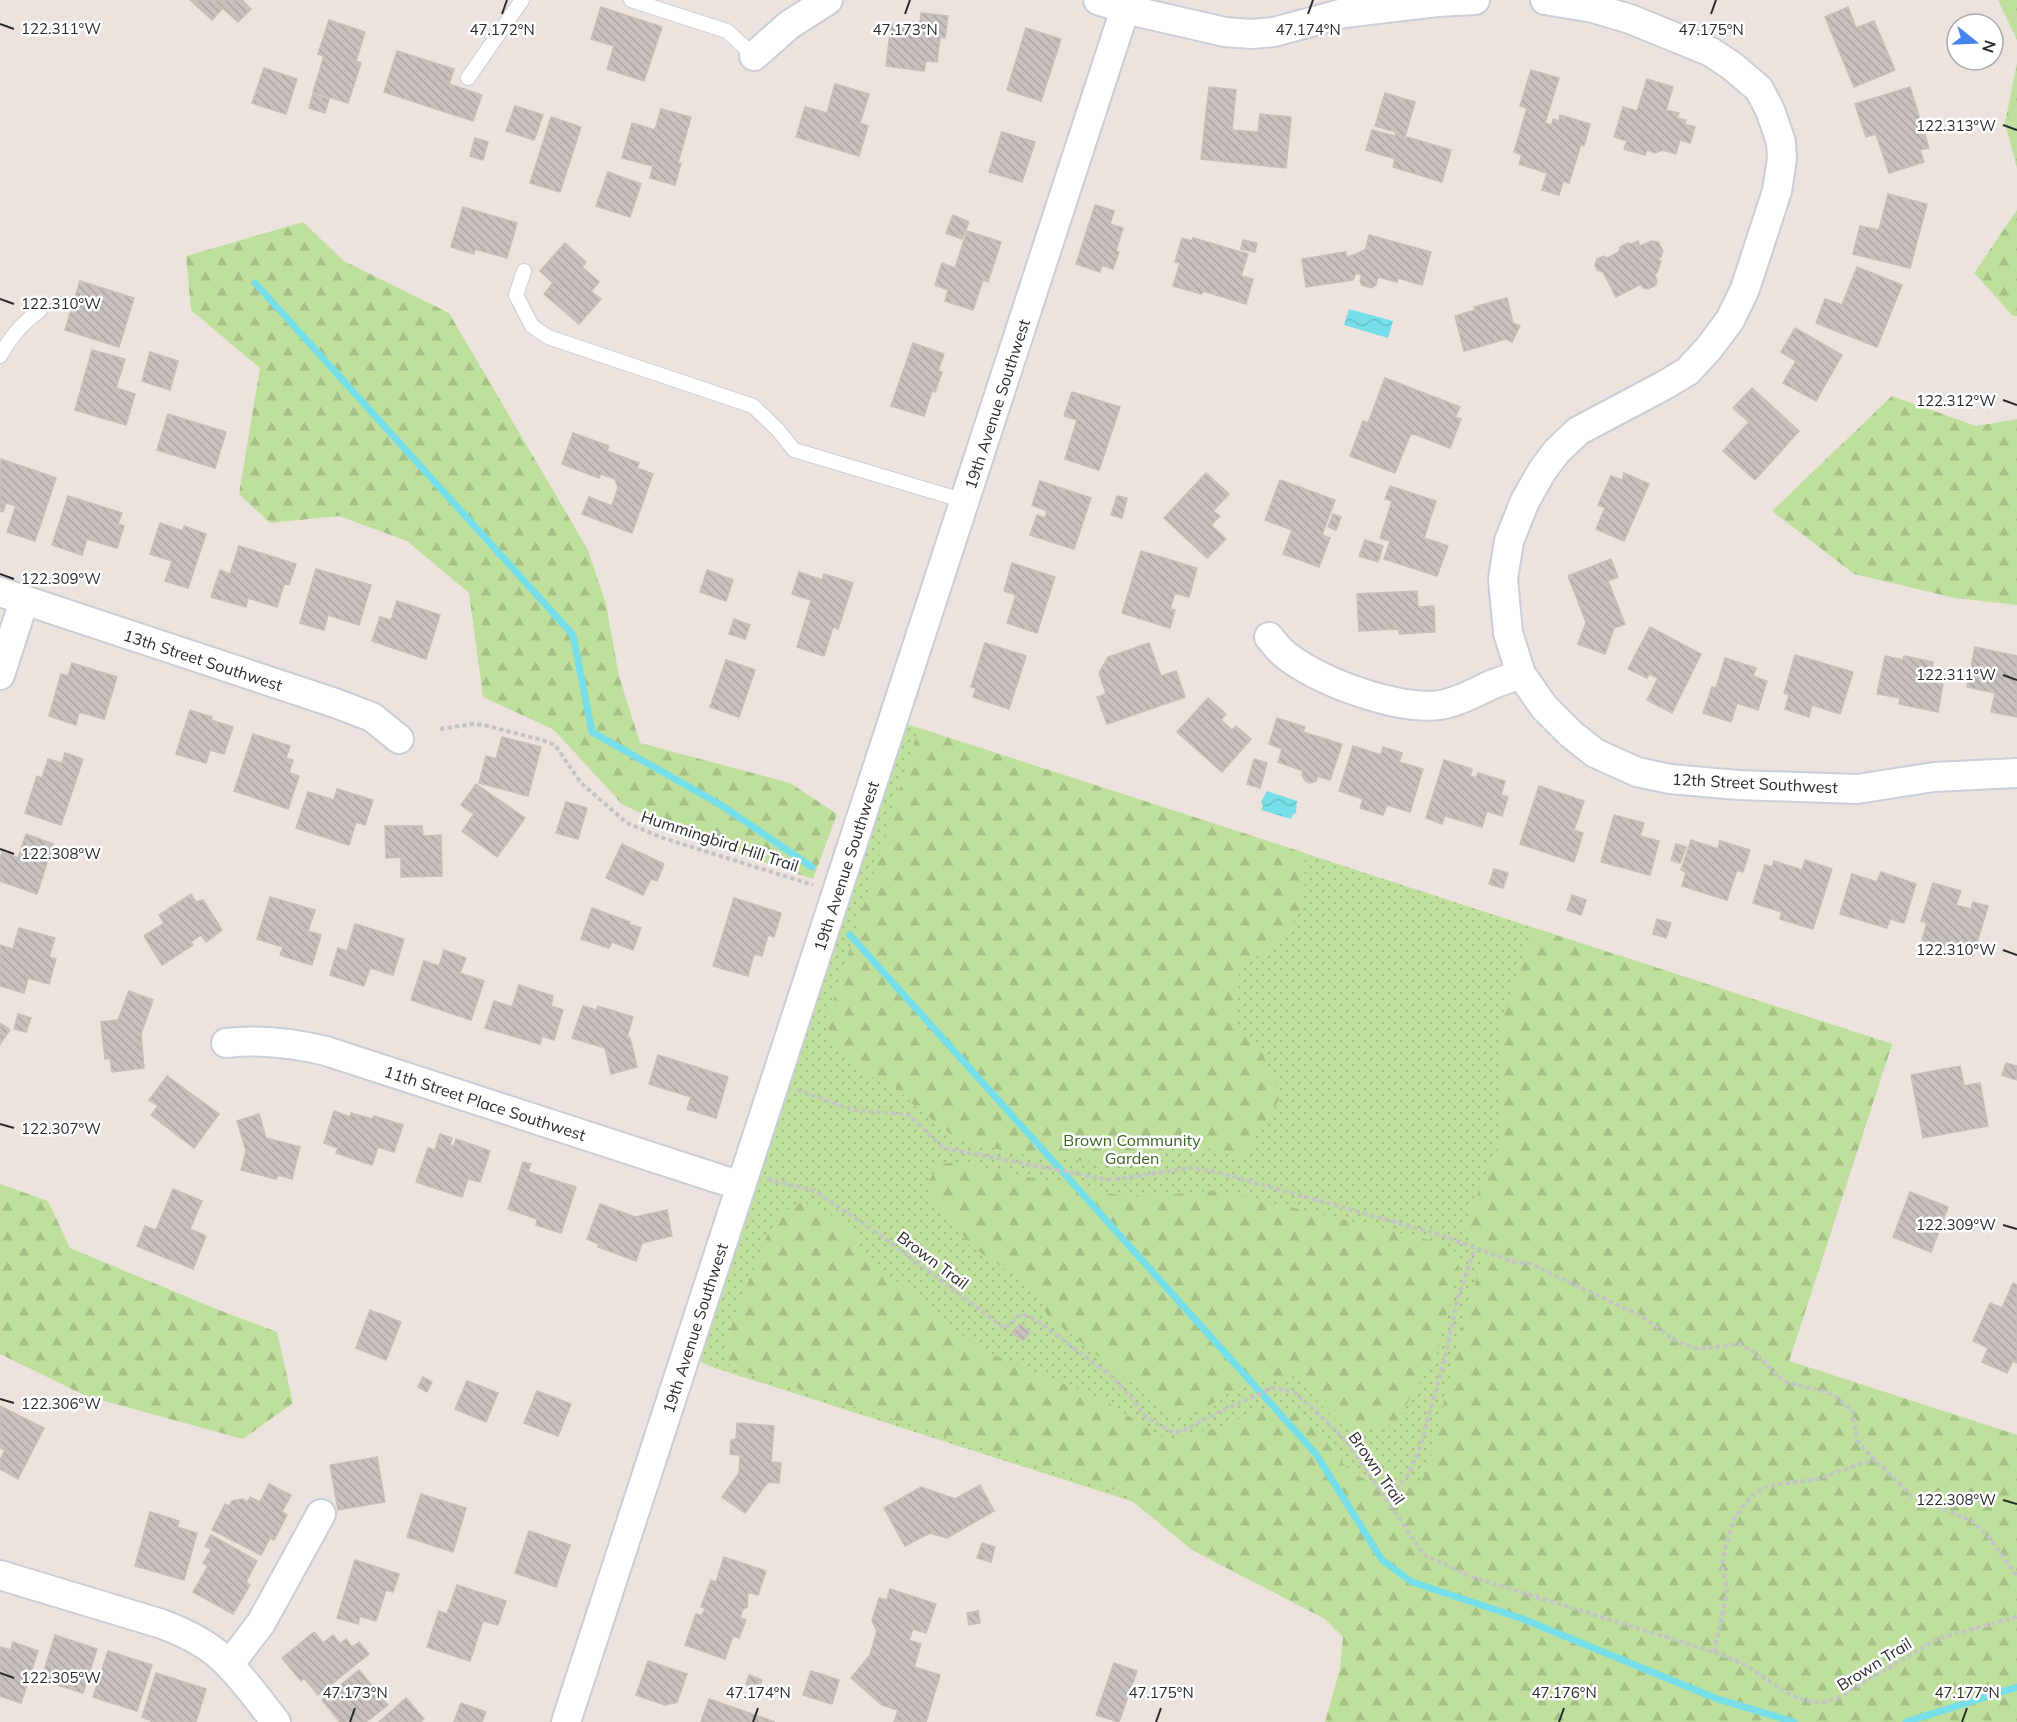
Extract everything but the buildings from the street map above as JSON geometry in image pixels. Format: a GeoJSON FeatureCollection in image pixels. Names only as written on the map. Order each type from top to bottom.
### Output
{"type":"FeatureCollection","features":[{"type":"Feature","properties":{"kind":"street"},"geometry":{"type":"LineString","coordinates":[[754,56],[789,25],[828,0]]}},
{"type":"Feature","properties":{"kind":"street"},"geometry":{"type":"LineString","coordinates":[[1098,0],[1125,9],[1225,32],[1252,34],[1274,32],[1344,13],[1437,1],[1475,0]]}},
{"type":"Feature","properties":{"kind":"street","name":"12th Street Southwest"},"geometry":{"type":"LineString","coordinates":[[1545,0],[1593,8],[1630,19],[1711,52],[1732,66],[1759,89],[1777,127],[1782,159],[1777,191],[1745,289],[1730,320],[1709,348],[1688,371],[1578,431],[1557,451],[1542,471],[1525,501],[1509,541],[1503,579],[1508,633],[1521,674],[1544,707],[1571,734],[1595,753],[1637,772],[1670,779],[1738,785],[1857,789],[1934,777],[2017,773]]}},
{"type":"Feature","properties":{"kind":"street","name":"19th Avenue Southwest"},"geometry":{"type":"LineString","coordinates":[[566,1722],[754,1183],[965,501],[1125,9]]}},
{"type":"Feature","properties":{"kind":"street"},"geometry":{"type":"LineString","coordinates":[[0,675],[12,597]]}},
{"type":"Feature","properties":{"kind":"street","name":"13th Street Southwest"},"geometry":{"type":"LineString","coordinates":[[12,597],[335,703],[372,717],[399,739]]}},
{"type":"Feature","properties":{"kind":"street"},"geometry":{"type":"LineString","coordinates":[[1269,637],[1282,652],[1304,667],[1345,686],[1397,704],[1440,705],[1463,699],[1493,684],[1521,674]]}},
{"type":"Feature","properties":{"kind":"street","name":"11th Street Place Southwest"},"geometry":{"type":"LineString","coordinates":[[226,1043],[252,1040],[278,1041],[326,1051],[754,1183]]}},
{"type":"Feature","properties":{"kind":"street"},"geometry":{"type":"LineString","coordinates":[[229,1665],[261,1623],[321,1514]]}},
{"type":"Feature","properties":{"kind":"street"},"geometry":{"type":"LineString","coordinates":[[0,1575],[180,1631],[209,1648],[229,1665],[276,1722]]}},
{"type":"Feature","properties":{"kind":"lane"},"geometry":{"type":"LineString","coordinates":[[468,78],[522,0]]}},
{"type":"Feature","properties":{"kind":"lane"},"geometry":{"type":"LineString","coordinates":[[631,0],[728,31],[754,56]]}},
{"type":"Feature","properties":{"kind":"lane"},"geometry":{"type":"LineString","coordinates":[[524,271],[516,294],[532,326],[548,337],[753,406],[778,430],[794,450],[965,501]]}},
{"type":"Feature","properties":{"kind":"lane"},"geometry":{"type":"LineString","coordinates":[[0,356],[8,341],[23,323],[40,310]]}},
{"type":"Feature","properties":{"kind":"path","name":"Hummingbird Hill Trail"},"geometry":{"type":"LineString","coordinates":[[440,729],[473,724],[484,725],[555,745],[581,783],[627,823],[663,838],[814,886]]}},
{"type":"Feature","properties":{"kind":"path"},"geometry":{"type":"LineString","coordinates":[[796,1090],[854,1110],[909,1115],[943,1148],[1110,1180],[1189,1168],[1217,1172],[1441,1235],[1515,1262],[1532,1264],[1641,1316],[1679,1343],[1698,1349],[1739,1344],[1755,1353],[1788,1383],[1823,1391],[1839,1399],[1854,1412],[1857,1440],[1912,1496],[1972,1521],[1988,1536],[2017,1576]]}},
{"type":"Feature","properties":{"kind":"path","name":"Brown Trail"},"geometry":{"type":"LineString","coordinates":[[754,1183],[815,1191],[880,1235],[1005,1328],[1021,1314],[1036,1320],[1111,1376],[1130,1395],[1145,1416],[1172,1432],[1183,1431],[1273,1388],[1294,1392],[1349,1445],[1424,1555],[1472,1577],[1714,1652],[1741,1663],[1788,1696],[1807,1704],[1826,1706],[1840,1701],[1851,1690],[1939,1638],[2017,1617]]}},
{"type":"Feature","properties":{"kind":"path"},"geometry":{"type":"LineString","coordinates":[[1386,1501],[1409,1473],[1421,1444],[1457,1300],[1475,1248]]}},
{"type":"Feature","properties":{"kind":"path"},"geometry":{"type":"LineString","coordinates":[[1714,1652],[1727,1592],[1722,1564],[1734,1519],[1744,1505],[1767,1486],[1818,1479],[1875,1459]]}},
{"type":"Feature","properties":{"kind":"green space"},"geometry":{"type":"Polygon","coordinates":[[[1998,0],[2017,0],[2017,40],[2005,12],[1998,0]]]}},
{"type":"Feature","properties":{"kind":"green space"},"geometry":{"type":"Polygon","coordinates":[[[2017,63],[2017,168],[2005,123],[2017,63]]]}},
{"type":"Feature","properties":{"kind":"green space"},"geometry":{"type":"Polygon","coordinates":[[[2017,210],[2017,316],[2013,316],[1974,273],[2017,210]]]}},
{"type":"Feature","properties":{"kind":"green space"},"geometry":{"type":"Polygon","coordinates":[[[303,222],[344,261],[449,313],[588,550],[606,604],[619,676],[640,743],[790,783],[837,814],[813,879],[682,834],[622,804],[554,730],[483,697],[469,593],[407,541],[339,516],[270,523],[239,494],[260,368],[191,310],[186,256],[303,222]]]}},
{"type":"Feature","properties":{"kind":"green space"},"geometry":{"type":"Polygon","coordinates":[[[1892,396],[1976,426],[2017,419],[2017,605],[1955,598],[1854,574],[1772,511],[1892,396]]]}},
{"type":"Feature","properties":{"kind":"green space","name":"Brown Community Garden"},"geometry":{"type":"Polygon","coordinates":[[[894,720],[1892,1044],[1789,1361],[2017,1435],[2017,1722],[1821,1722],[712,1367],[686,1355],[894,720]]]}},
{"type":"Feature","properties":{"kind":"green space"},"geometry":{"type":"Polygon","coordinates":[[[919,728],[1305,853],[1304,904],[1283,938],[1239,969],[1238,1024],[1262,1052],[1281,1096],[1240,1158],[1207,1148],[1169,1147],[1119,1162],[1044,1159],[960,1141],[917,1108],[895,1087],[866,1074],[829,1039],[829,1015],[919,728]]]}},
{"type":"Feature","properties":{"kind":"green space"},"geometry":{"type":"Polygon","coordinates":[[[1534,928],[1892,1044],[1789,1361],[2017,1435],[2017,1722],[1325,1722],[1340,1669],[1343,1637],[1325,1619],[1192,1550],[1121,1492],[730,1367],[724,1356],[734,1316],[768,1234],[782,1213],[800,1203],[817,1206],[857,1234],[859,1251],[981,1350],[1102,1399],[1166,1440],[1219,1427],[1258,1411],[1290,1408],[1318,1431],[1345,1466],[1357,1475],[1366,1480],[1417,1483],[1424,1476],[1433,1450],[1460,1332],[1484,1255],[1478,1241],[1462,1232],[1499,1141],[1499,1031],[1534,928]]]}},
{"type":"Feature","properties":{"kind":"green space"},"geometry":{"type":"Polygon","coordinates":[[[953,1162],[1128,1197],[1218,1190],[1438,1242],[1456,1252],[1459,1268],[1437,1353],[1395,1424],[1365,1429],[1347,1427],[1328,1412],[1296,1376],[1262,1380],[1232,1391],[1195,1414],[1167,1417],[1133,1384],[1047,1315],[1034,1289],[968,1244],[954,1219],[930,1199],[927,1184],[939,1165],[953,1162]]]}},
{"type":"Feature","properties":{"kind":"green space"},"geometry":{"type":"Polygon","coordinates":[[[0,1184],[48,1201],[70,1248],[277,1332],[293,1403],[243,1439],[86,1396],[0,1354],[0,1184]]]}},
{"type":"Feature","properties":{"kind":"water"},"geometry":{"type":"Polygon","coordinates":[[[1349,309],[1393,321],[1388,338],[1344,325],[1349,309]]]}},
{"type":"Feature","properties":{"kind":"water"},"geometry":{"type":"Polygon","coordinates":[[[1267,791],[1297,801],[1296,813],[1291,819],[1261,810],[1263,805],[1261,802],[1267,791]]]}},
{"type":"Feature","properties":{"kind":"waterway"},"geometry":{"type":"LineString","coordinates":[[255,283],[573,635],[592,732],[721,805],[812,867]]}},
{"type":"Feature","properties":{"kind":"waterway"},"geometry":{"type":"LineString","coordinates":[[850,935],[1316,1454],[1382,1560],[1412,1582],[1523,1619],[1715,1698],[1794,1722]]}},
{"type":"Feature","properties":{"kind":"waterway"},"geometry":{"type":"LineString","coordinates":[[1906,1722],[2017,1687]]}}]}
